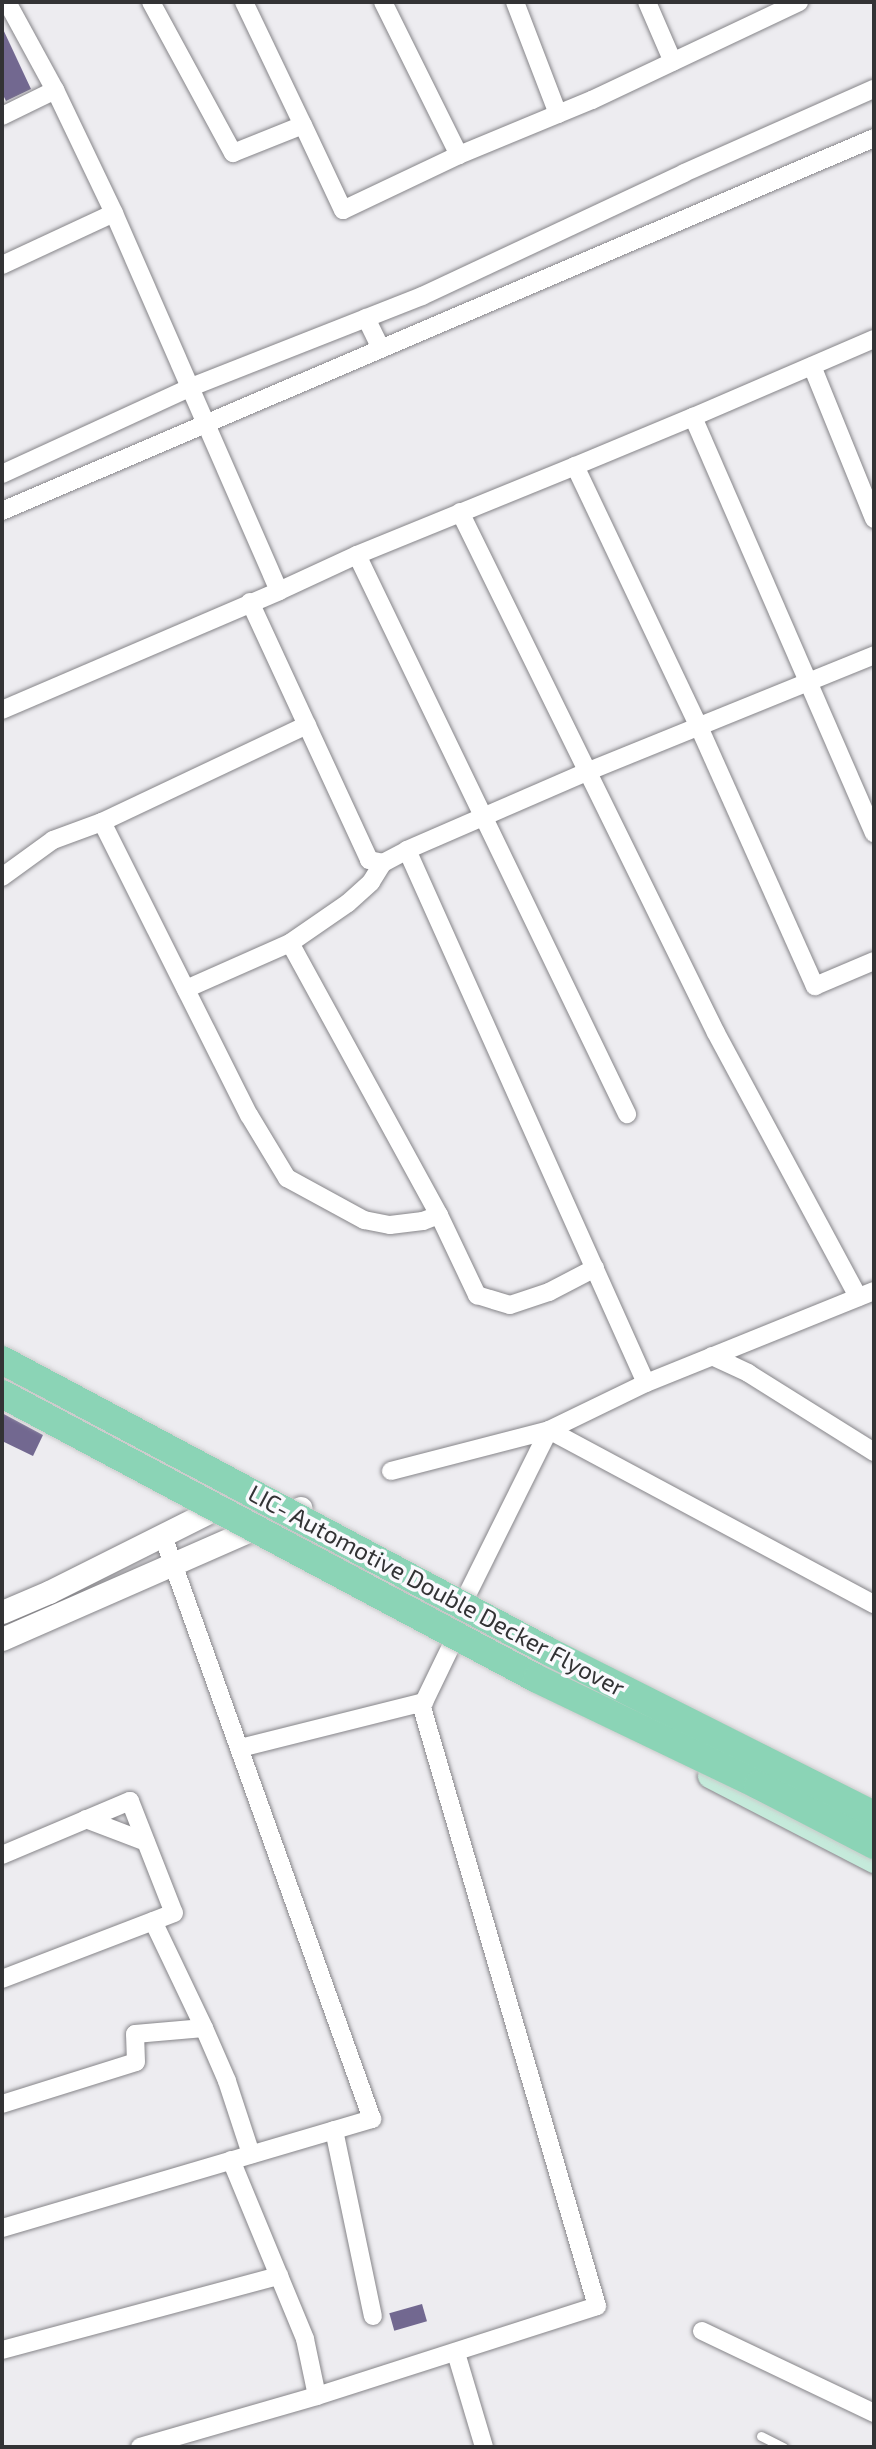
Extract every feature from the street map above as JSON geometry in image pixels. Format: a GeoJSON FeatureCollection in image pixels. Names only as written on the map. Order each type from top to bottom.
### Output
{"type":"FeatureCollection","features":[{"type":"Feature","properties":{"kind":"main road"},"geometry":{"type":"LineString","coordinates":[[2,1349],[467,1595],[874,1800]]}},
{"type":"Feature","properties":{"kind":"main road","name":"LIC- Automotive Double Decker Flyover"},"geometry":{"type":"LineString","coordinates":[[2,1360],[550,1651],[874,1815]]}},
{"type":"Feature","properties":{"kind":"main road","name":"LIC- Automotive Double Decker Flyover"},"geometry":{"type":"LineString","coordinates":[[2,1394],[537,1679],[758,1785],[874,1845]]}},
{"type":"Feature","properties":{"kind":"main road"},"geometry":{"type":"LineString","coordinates":[[2,1402],[452,1644],[874,1861]]}},
{"type":"Feature","properties":{"kind":"street"},"geometry":{"type":"LineString","coordinates":[[7,2],[55,90],[114,213],[279,591]]}},
{"type":"Feature","properties":{"kind":"street"},"geometry":{"type":"LineString","coordinates":[[151,2],[233,153],[303,125]]}},
{"type":"Feature","properties":{"kind":"street"},"geometry":{"type":"LineString","coordinates":[[244,2],[343,210],[459,155],[673,62],[789,4]]}},
{"type":"Feature","properties":{"kind":"street"},"geometry":{"type":"LineString","coordinates":[[383,2],[459,155]]}},
{"type":"Feature","properties":{"kind":"street"},"geometry":{"type":"LineString","coordinates":[[515,2],[558,114]]}},
{"type":"Feature","properties":{"kind":"street"},"geometry":{"type":"LineString","coordinates":[[647,2],[673,62]]}},
{"type":"Feature","properties":{"kind":"street"},"geometry":{"type":"LineString","coordinates":[[2,474],[191,387],[422,296],[684,173],[874,89]]}},
{"type":"Feature","properties":{"kind":"street"},"geometry":{"type":"LineString","coordinates":[[2,116],[55,90]]}},
{"type":"Feature","properties":{"kind":"street"},"geometry":{"type":"LineString","coordinates":[[2,511],[874,138]]}},
{"type":"Feature","properties":{"kind":"street"},"geometry":{"type":"LineString","coordinates":[[2,265],[114,213]]}},
{"type":"Feature","properties":{"kind":"street"},"geometry":{"type":"LineString","coordinates":[[366,318],[381,349]]}},
{"type":"Feature","properties":{"kind":"street"},"geometry":{"type":"LineString","coordinates":[[2,710],[357,555],[693,417],[874,339]]}},
{"type":"Feature","properties":{"kind":"street"},"geometry":{"type":"LineString","coordinates":[[812,366],[874,519]]}},
{"type":"Feature","properties":{"kind":"street"},"geometry":{"type":"LineString","coordinates":[[693,417],[874,833]]}},
{"type":"Feature","properties":{"kind":"street"},"geometry":{"type":"LineString","coordinates":[[575,466],[699,727],[815,986],[874,961]]}},
{"type":"Feature","properties":{"kind":"street"},"geometry":{"type":"LineString","coordinates":[[391,1471],[549,1430],[646,1383],[866,1294],[716,1033],[460,512]]}},
{"type":"Feature","properties":{"kind":"street"},"geometry":{"type":"LineString","coordinates":[[357,555],[626,1114]]}},
{"type":"Feature","properties":{"kind":"street"},"geometry":{"type":"LineString","coordinates":[[250,602],[369,860],[383,863]]}},
{"type":"Feature","properties":{"kind":"street"},"geometry":{"type":"LineString","coordinates":[[186,989],[290,943],[348,904],[371,882],[383,863],[407,850],[589,771],[874,655]]}},
{"type":"Feature","properties":{"kind":"street"},"geometry":{"type":"LineString","coordinates":[[2,877],[53,840],[102,822],[307,725]]}},
{"type":"Feature","properties":{"kind":"street"},"geometry":{"type":"LineString","coordinates":[[102,822],[249,1115],[287,1178],[364,1220],[390,1225],[423,1222],[439,1215]]}},
{"type":"Feature","properties":{"kind":"street"},"geometry":{"type":"LineString","coordinates":[[407,850],[646,1383]]}},
{"type":"Feature","properties":{"kind":"street"},"geometry":{"type":"LineString","coordinates":[[290,943],[439,1215],[477,1295],[510,1305],[549,1292],[595,1268]]}},
{"type":"Feature","properties":{"kind":"street"},"geometry":{"type":"LineString","coordinates":[[712,1356],[748,1373],[874,1452]]}},
{"type":"Feature","properties":{"kind":"street"},"geometry":{"type":"LineString","coordinates":[[140,2447],[317,2396],[597,2306],[421,1704],[452,1644],[467,1595],[549,1430]]}},
{"type":"Feature","properties":{"kind":"street"},"geometry":{"type":"LineString","coordinates":[[549,1430],[874,1604]]}},
{"type":"Feature","properties":{"kind":"street"},"geometry":{"type":"LineString","coordinates":[[2,1612],[49,1592],[260,1487]]}},
{"type":"Feature","properties":{"kind":"street"},"geometry":{"type":"LineString","coordinates":[[2,1639],[300,1508]]}},
{"type":"Feature","properties":{"kind":"street"},"geometry":{"type":"LineString","coordinates":[[2,2228],[372,2119],[163,1536]]}},
{"type":"Feature","properties":{"kind":"street"},"geometry":{"type":"LineString","coordinates":[[240,1748],[421,1704]]}},
{"type":"Feature","properties":{"kind":"street"},"geometry":{"type":"LineString","coordinates":[[2,1855],[130,1801],[174,1913],[2,1979]]}},
{"type":"Feature","properties":{"kind":"street"},"geometry":{"type":"LineString","coordinates":[[86,1819],[146,1842]]}},
{"type":"Feature","properties":{"kind":"street"},"geometry":{"type":"LineString","coordinates":[[153,1921],[227,2081],[251,2154]]}},
{"type":"Feature","properties":{"kind":"street"},"geometry":{"type":"LineString","coordinates":[[2,2104],[136,2062],[135,2034],[204,2028]]}},
{"type":"Feature","properties":{"kind":"street"},"geometry":{"type":"LineString","coordinates":[[334,2130],[373,2316]]}},
{"type":"Feature","properties":{"kind":"street"},"geometry":{"type":"LineString","coordinates":[[231,2160],[304,2339],[317,2396]]}},
{"type":"Feature","properties":{"kind":"street"},"geometry":{"type":"LineString","coordinates":[[2,2350],[279,2276]]}},
{"type":"Feature","properties":{"kind":"street"},"geometry":{"type":"LineString","coordinates":[[702,2331],[874,2413]]}},
{"type":"Feature","properties":{"kind":"street"},"geometry":{"type":"LineString","coordinates":[[456,2353],[484,2447]]}},
{"type":"Feature","properties":{"kind":"lane"},"geometry":{"type":"LineString","coordinates":[[761,2436],[783,2447]]}},
{"type":"Feature","properties":{"kind":"building"},"geometry":{"type":"Polygon","coordinates":[[[2,27],[31,89],[6,101],[2,93],[2,27]]]}},
{"type":"Feature","properties":{"kind":"building"},"geometry":{"type":"Polygon","coordinates":[[[2,1413],[43,1435],[33,1456],[2,1441],[2,1413]]]}},
{"type":"Feature","properties":{"kind":"building"},"geometry":{"type":"Polygon","coordinates":[[[422,2304],[427,2321],[394,2331],[389,2313],[422,2304]]]}},
{"type":"Feature","properties":{"kind":"railway"},"geometry":{"type":"LineString","coordinates":[[2,1372],[173,1461],[381,1578],[874,1825]]}},
{"type":"Feature","properties":{"kind":"railway"},"geometry":{"type":"LineString","coordinates":[[2,1386],[167,1472],[375,1589],[874,1838]]}}]}
